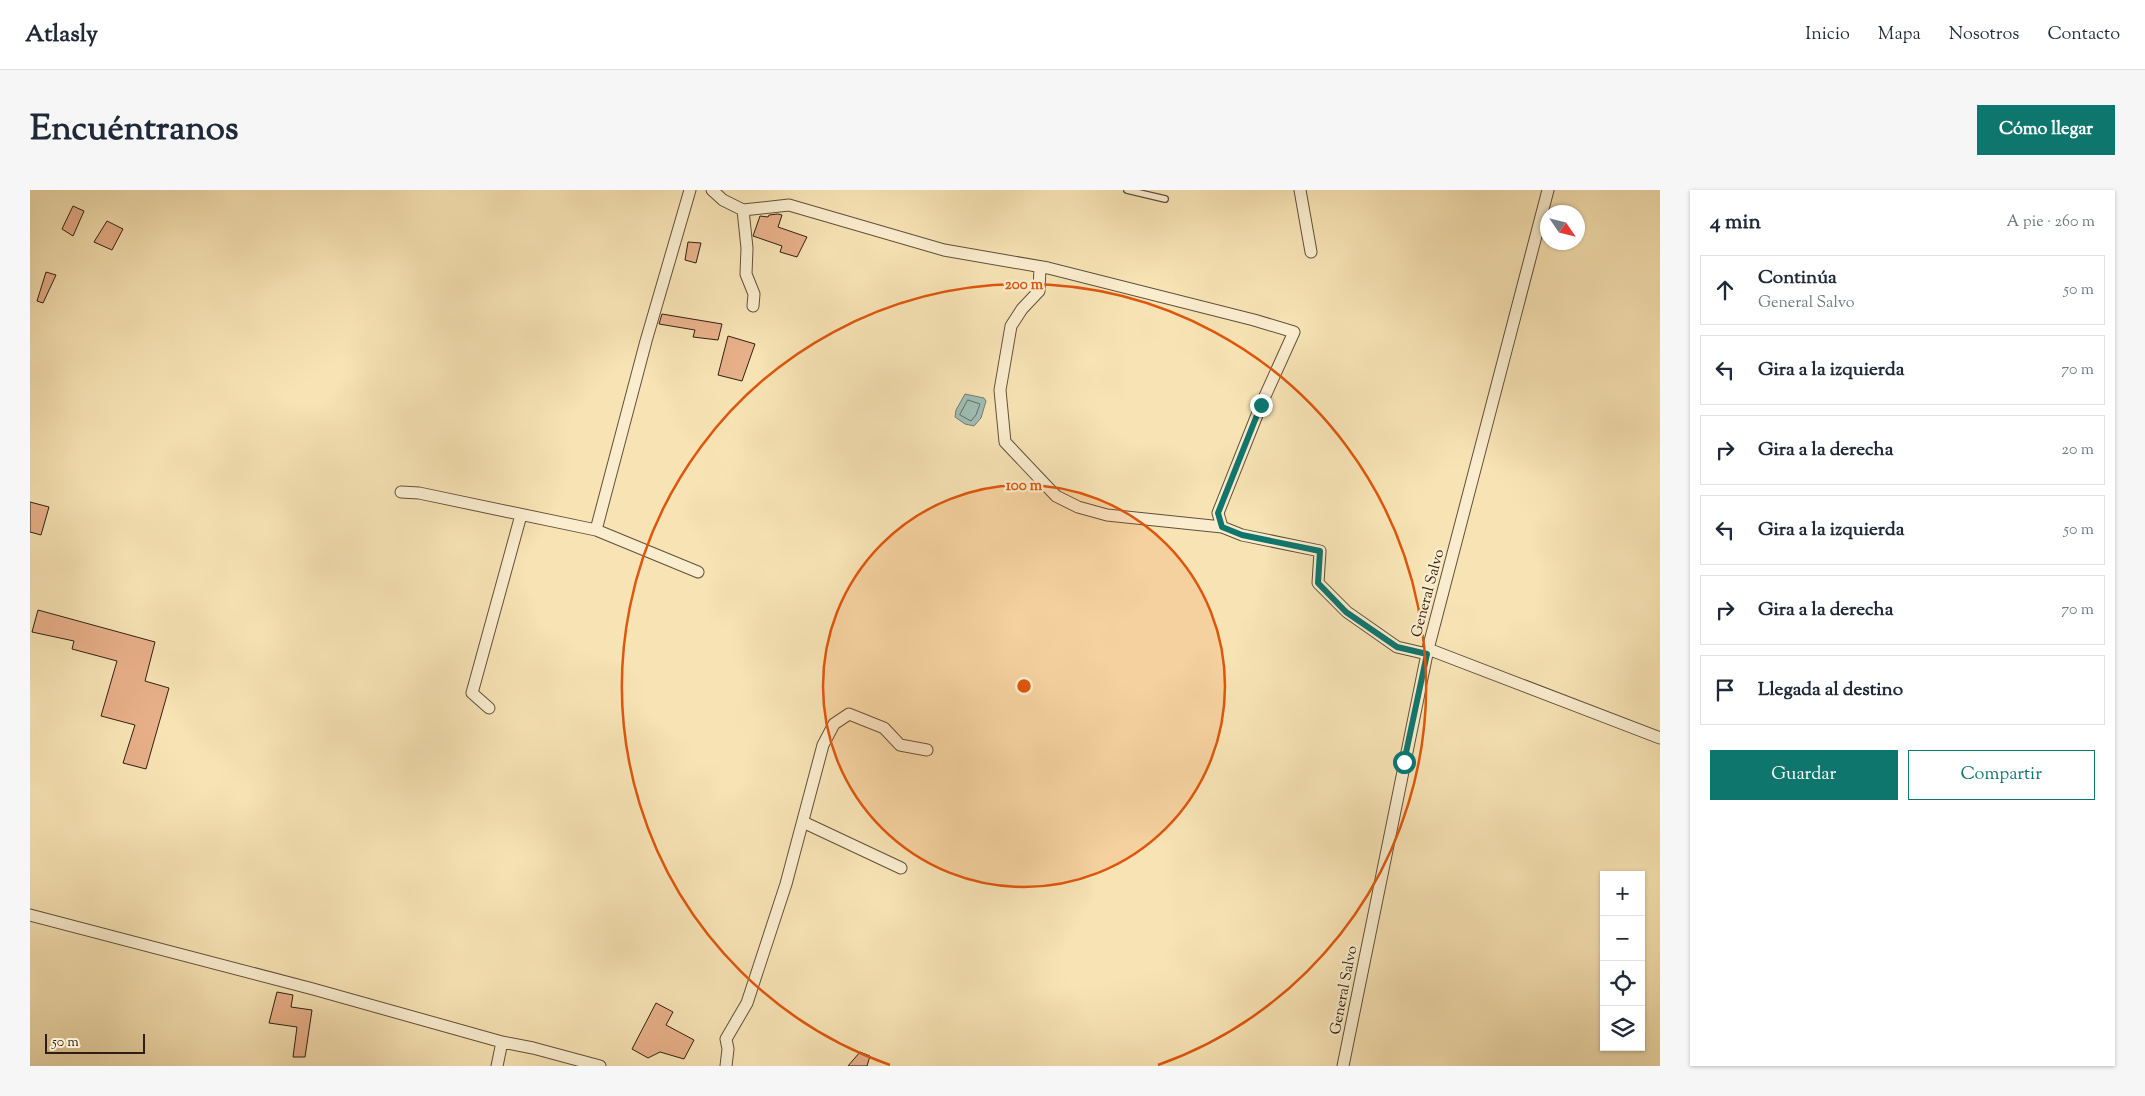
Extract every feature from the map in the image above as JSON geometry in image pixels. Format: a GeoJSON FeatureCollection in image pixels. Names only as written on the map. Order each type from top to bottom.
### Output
{"type":"FeatureCollection","features":[{"type":"Feature","properties":{"kind":"street"},"geometry":{"type":"LineString","coordinates":[[596,530],[646,341],[690,190]]}},
{"type":"Feature","properties":{"kind":"street"},"geometry":{"type":"LineString","coordinates":[[712,190],[723,200],[743,210],[789,205],[944,250],[1040,267],[1254,320],[1294,332],[1261,405],[1218,513],[1222,527]]}},
{"type":"Feature","properties":{"kind":"street"},"geometry":{"type":"LineString","coordinates":[[1300,190],[1311,252]]}},
{"type":"Feature","properties":{"kind":"street","name":"General Salvo"},"geometry":{"type":"LineString","coordinates":[[1344,1066],[1428,651],[1548,190]]}},
{"type":"Feature","properties":{"kind":"street"},"geometry":{"type":"LineString","coordinates":[[743,210],[747,248],[746,274],[754,294],[753,306]]}},
{"type":"Feature","properties":{"kind":"street"},"geometry":{"type":"LineString","coordinates":[[1040,267],[1039,291],[1022,309],[1011,326],[1000,390],[1005,442],[1056,496],[1078,507],[1107,515],[1222,527],[1242,535],[1320,551],[1318,583],[1346,612],[1397,647],[1428,651],[1660,738]]}},
{"type":"Feature","properties":{"kind":"street"},"geometry":{"type":"LineString","coordinates":[[401,492],[419,493],[596,530],[698,572]]}},
{"type":"Feature","properties":{"kind":"street"},"geometry":{"type":"LineString","coordinates":[[490,708],[472,693],[521,515]]}},
{"type":"Feature","properties":{"kind":"street"},"geometry":{"type":"LineString","coordinates":[[726,1066],[728,1049],[726,1039],[747,1003],[786,884],[823,745],[834,724],[849,714],[884,728],[900,744],[927,750]]}},
{"type":"Feature","properties":{"kind":"street"},"geometry":{"type":"LineString","coordinates":[[803,822],[901,868]]}},
{"type":"Feature","properties":{"kind":"street"},"geometry":{"type":"LineString","coordinates":[[30,915],[313,989],[502,1042],[533,1048],[600,1066]]}},
{"type":"Feature","properties":{"kind":"street"},"geometry":{"type":"LineString","coordinates":[[497,1066],[502,1042]]}},
{"type":"Feature","properties":{"kind":"lane"},"geometry":{"type":"LineString","coordinates":[[1127,190],[1165,199]]}},
{"type":"Feature","properties":{"kind":"water"},"geometry":{"type":"Polygon","coordinates":[[[965,394],[984,398],[986,401],[981,418],[974,426],[965,424],[955,417],[956,410],[965,394]]]}},
{"type":"Feature","properties":{"kind":"building"},"geometry":{"type":"Polygon","coordinates":[[[73,206],[84,211],[73,236],[62,229],[73,206]]]}},
{"type":"Feature","properties":{"kind":"building"},"geometry":{"type":"Polygon","coordinates":[[[769,215],[782,215],[778,227],[807,237],[797,257],[780,252],[782,246],[753,236],[760,216],[768,217],[769,215]]]}},
{"type":"Feature","properties":{"kind":"building"},"geometry":{"type":"Polygon","coordinates":[[[107,221],[123,229],[112,250],[94,242],[107,221]]]}},
{"type":"Feature","properties":{"kind":"building"},"geometry":{"type":"Polygon","coordinates":[[[688,242],[701,243],[696,263],[685,260],[688,242]]]}},
{"type":"Feature","properties":{"kind":"building"},"geometry":{"type":"Polygon","coordinates":[[[46,272],[56,275],[43,303],[37,301],[46,272]]]}},
{"type":"Feature","properties":{"kind":"building"},"geometry":{"type":"Polygon","coordinates":[[[662,314],[722,324],[718,340],[693,337],[695,330],[659,324],[662,314]]]}},
{"type":"Feature","properties":{"kind":"building"},"geometry":{"type":"Polygon","coordinates":[[[728,336],[755,344],[742,381],[718,375],[728,336]]]}},
{"type":"Feature","properties":{"kind":"building"},"geometry":{"type":"Polygon","coordinates":[[[30,502],[49,507],[41,535],[30,532],[30,502]]]}},
{"type":"Feature","properties":{"kind":"building"},"geometry":{"type":"Polygon","coordinates":[[[38,610],[155,642],[145,681],[169,688],[146,769],[123,763],[135,725],[101,716],[117,661],[72,649],[74,641],[32,632],[38,610]]]}},
{"type":"Feature","properties":{"kind":"building"},"geometry":{"type":"Polygon","coordinates":[[[277,992],[293,995],[291,1007],[312,1010],[305,1057],[293,1057],[297,1027],[269,1023],[277,992]]]}},
{"type":"Feature","properties":{"kind":"building"},"geometry":{"type":"Polygon","coordinates":[[[656,1003],[673,1012],[666,1025],[694,1040],[684,1059],[660,1052],[648,1058],[632,1049],[656,1003]]]}},
{"type":"Feature","properties":{"kind":"building"},"geometry":{"type":"Polygon","coordinates":[[[860,1052],[870,1056],[867,1066],[848,1066],[860,1052]]]}},
{"type":"Feature","properties":{"kind":"route"},"geometry":{"type":"LineString","coordinates":[[1261,405],[1218,513],[1222,527],[1242,535],[1320,551],[1318,583],[1346,612],[1397,647],[1427,654],[1404,762]]}}]}
